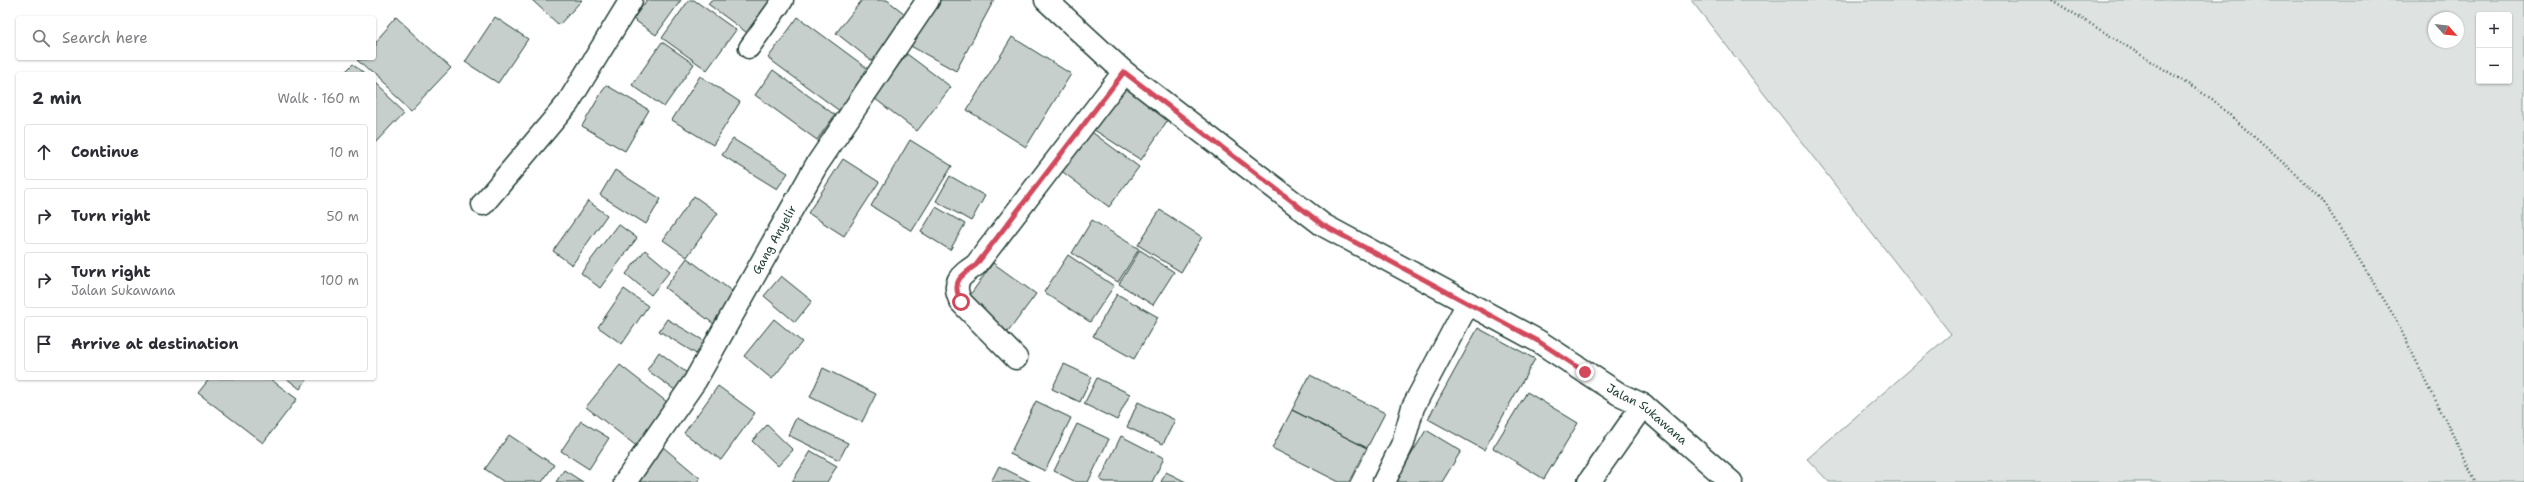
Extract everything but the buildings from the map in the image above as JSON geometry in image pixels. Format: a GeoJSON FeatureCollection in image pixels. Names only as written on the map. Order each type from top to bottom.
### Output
{"type":"FeatureCollection","features":[{"type":"Feature","properties":{"kind":"street"},"geometry":{"type":"LineString","coordinates":[[483,204],[568,103],[631,0]]}},
{"type":"Feature","properties":{"kind":"street","name":"Gang Anyelir"},"geometry":{"type":"LineString","coordinates":[[625,482],[699,374],[816,166],[928,0]]}},
{"type":"Feature","properties":{"kind":"street","name":"Jalan Sukawana"},"geometry":{"type":"LineString","coordinates":[[1046,0],[1124,72],[1323,225],[1538,341],[1619,394],[1643,405],[1731,482]]}},
{"type":"Feature","properties":{"kind":"street"},"geometry":{"type":"LineString","coordinates":[[1016,358],[961,302],[955,291],[957,283],[963,274],[976,265],[1124,72]]}},
{"type":"Feature","properties":{"kind":"street"},"geometry":{"type":"LineString","coordinates":[[1384,482],[1403,443],[1413,407],[1468,302]]}},
{"type":"Feature","properties":{"kind":"street"},"geometry":{"type":"LineString","coordinates":[[1589,482],[1643,405]]}},
{"type":"Feature","properties":{"kind":"lane"},"geometry":{"type":"LineString","coordinates":[[749,48],[783,0]]}},
{"type":"Feature","properties":{"kind":"path"},"geometry":{"type":"LineString","coordinates":[[2052,0],[2212,99],[2320,196],[2394,316],[2476,482]]}},
{"type":"Feature","properties":{"kind":"shaded area"},"geometry":{"type":"Polygon","coordinates":[[[1691,0],[2524,0],[2524,482],[1829,482],[1807,459],[1951,334],[1691,0]]]}},
{"type":"Feature","properties":{"kind":"route"},"geometry":{"type":"LineString","coordinates":[[961,302],[955,291],[957,283],[963,274],[976,265],[1124,72],[1210,140],[1323,225],[1538,341],[1585,372]]}}]}
